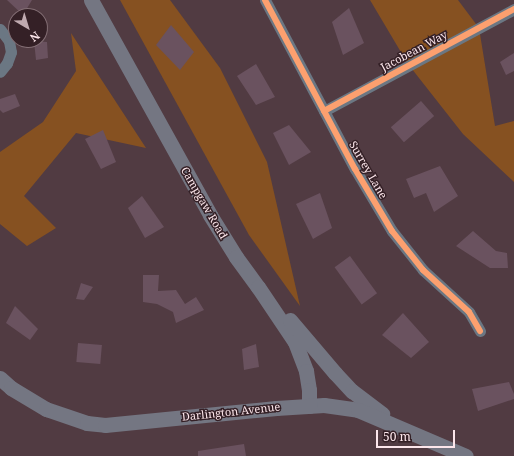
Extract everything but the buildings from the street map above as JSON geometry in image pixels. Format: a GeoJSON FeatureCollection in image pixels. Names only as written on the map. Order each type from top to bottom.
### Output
{"type":"FeatureCollection","features":[{"type":"Feature","properties":{"kind":"main road","name":"Campgaw Road"},"geometry":{"type":"LineString","coordinates":[[91,0],[210,215],[236,257],[295,342],[302,358],[309,390],[308,406]]}},
{"type":"Feature","properties":{"kind":"main road"},"geometry":{"type":"LineString","coordinates":[[258,287],[352,390],[398,427]]}},
{"type":"Feature","properties":{"kind":"main road","name":"Darlington Avenue"},"geometry":{"type":"LineString","coordinates":[[0,378],[17,392],[46,409],[75,420],[105,425],[324,405],[358,410],[466,456]]}},
{"type":"Feature","properties":{"kind":"street","name":"Surrey Lane"},"geometry":{"type":"LineString","coordinates":[[265,0],[355,169],[392,231],[423,270],[469,312],[480,331]]}},
{"type":"Feature","properties":{"kind":"street","name":"Jacobean Way"},"geometry":{"type":"LineString","coordinates":[[324,111],[514,9]]}},
{"type":"Feature","properties":{"kind":"street"},"geometry":{"type":"LineString","coordinates":[[0,29],[9,41],[11,52],[7,63],[0,72]]}},
{"type":"Feature","properties":{"kind":"shaded area"},"geometry":{"type":"Polygon","coordinates":[[[120,0],[170,0],[220,68],[267,162],[300,306],[249,235],[120,0]]]}},
{"type":"Feature","properties":{"kind":"shaded area"},"geometry":{"type":"Polygon","coordinates":[[[370,0],[458,0],[479,28],[495,126],[514,121],[514,182],[463,134],[408,64],[370,0]]]}},
{"type":"Feature","properties":{"kind":"shaded area"},"geometry":{"type":"Polygon","coordinates":[[[71,33],[146,148],[76,133],[24,196],[56,228],[27,246],[0,224],[0,152],[43,122],[76,71],[71,33]]]}},
{"type":"Feature","properties":{"kind":"cycle path"},"geometry":{"type":"LineString","coordinates":[[265,0],[355,169],[392,231],[423,270],[469,312],[480,331]]}},
{"type":"Feature","properties":{"kind":"cycle path"},"geometry":{"type":"LineString","coordinates":[[324,111],[514,9]]}}]}
